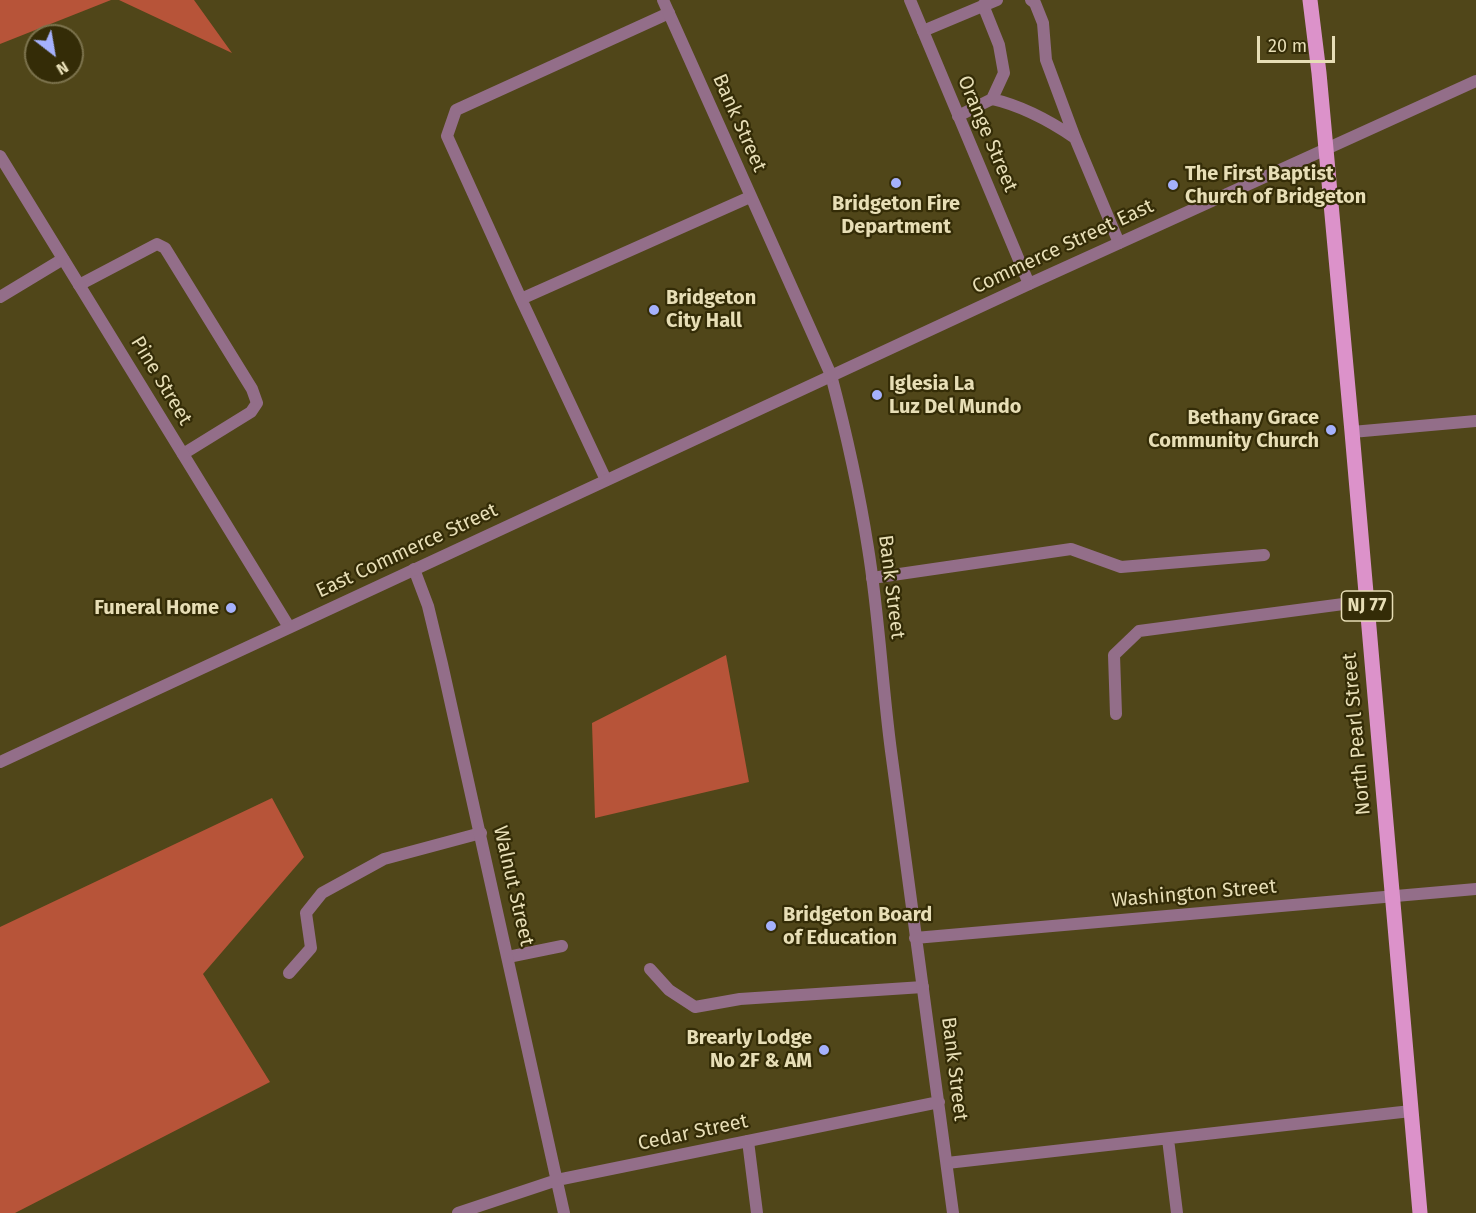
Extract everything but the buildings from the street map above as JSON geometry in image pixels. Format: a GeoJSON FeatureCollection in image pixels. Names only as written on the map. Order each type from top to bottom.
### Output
{"type":"FeatureCollection","features":[{"type":"Feature","properties":{"kind":"main road","name":"North Pearl Street"},"geometry":{"type":"LineString","coordinates":[[1310,0],[1352,432],[1420,1213]]}},
{"type":"Feature","properties":{"kind":"street","name":"Bank Street"},"geometry":{"type":"LineString","coordinates":[[663,0],[831,375],[844,424],[869,549],[890,742],[953,1213]]}},
{"type":"Feature","properties":{"kind":"street","name":"Orange Street"},"geometry":{"type":"LineString","coordinates":[[910,0],[1029,284]]}},
{"type":"Feature","properties":{"kind":"street"},"geometry":{"type":"LineString","coordinates":[[923,31],[997,0]]}},
{"type":"Feature","properties":{"kind":"street"},"geometry":{"type":"LineString","coordinates":[[1031,0],[1035,3],[1043,23],[1046,60],[1119,243]]}},
{"type":"Feature","properties":{"kind":"street"},"geometry":{"type":"LineString","coordinates":[[958,116],[992,99],[1004,73],[999,45],[983,5]]}},
{"type":"Feature","properties":{"kind":"street"},"geometry":{"type":"LineString","coordinates":[[606,480],[447,136],[456,110],[669,13]]}},
{"type":"Feature","properties":{"kind":"street","name":"Commerce Street East"},"geometry":{"type":"LineString","coordinates":[[831,375],[1476,81]]}},
{"type":"Feature","properties":{"kind":"street"},"geometry":{"type":"LineString","coordinates":[[992,99],[1009,103],[1055,124],[1076,138]]}},
{"type":"Feature","properties":{"kind":"street","name":"Pine Street"},"geometry":{"type":"LineString","coordinates":[[0,156],[289,627]]}},
{"type":"Feature","properties":{"kind":"street"},"geometry":{"type":"LineString","coordinates":[[521,299],[750,197]]}},
{"type":"Feature","properties":{"kind":"street"},"geometry":{"type":"LineString","coordinates":[[80,285],[157,244],[165,248],[252,389],[256,403],[251,412],[183,454]]}},
{"type":"Feature","properties":{"kind":"street"},"geometry":{"type":"LineString","coordinates":[[0,297],[63,259]]}},
{"type":"Feature","properties":{"kind":"street","name":"East Commerce Street"},"geometry":{"type":"LineString","coordinates":[[0,762],[831,375]]}},
{"type":"Feature","properties":{"kind":"street"},"geometry":{"type":"LineString","coordinates":[[1352,432],[1476,422]]}},
{"type":"Feature","properties":{"kind":"street"},"geometry":{"type":"LineString","coordinates":[[872,578],[1071,549],[1121,567],[1264,555]]}},
{"type":"Feature","properties":{"kind":"street","name":"Walnut Street"},"geometry":{"type":"LineString","coordinates":[[414,569],[428,606],[481,833],[564,1213]]}},
{"type":"Feature","properties":{"kind":"street"},"geometry":{"type":"LineString","coordinates":[[1116,714],[1114,655],[1139,632],[1366,601]]}},
{"type":"Feature","properties":{"kind":"street"},"geometry":{"type":"LineString","coordinates":[[289,973],[311,948],[306,913],[322,893],[384,859],[481,833]]}},
{"type":"Feature","properties":{"kind":"street","name":"Washington Street"},"geometry":{"type":"LineString","coordinates":[[915,938],[1476,889]]}},
{"type":"Feature","properties":{"kind":"street"},"geometry":{"type":"LineString","coordinates":[[508,957],[562,946]]}},
{"type":"Feature","properties":{"kind":"street"},"geometry":{"type":"LineString","coordinates":[[650,969],[669,990],[695,1007],[740,999],[923,987]]}},
{"type":"Feature","properties":{"kind":"street","name":"Cedar Street"},"geometry":{"type":"LineString","coordinates":[[458,1213],[557,1180],[939,1102]]}},
{"type":"Feature","properties":{"kind":"street"},"geometry":{"type":"LineString","coordinates":[[947,1163],[1411,1112]]}},
{"type":"Feature","properties":{"kind":"street"},"geometry":{"type":"LineString","coordinates":[[1168,1139],[1177,1213]]}},
{"type":"Feature","properties":{"kind":"street"},"geometry":{"type":"LineString","coordinates":[[748,1141],[757,1213]]}},
{"type":"Feature","properties":{"kind":"shaded area"},"geometry":{"type":"Polygon","coordinates":[[[0,0],[111,0],[50,24],[24,24],[24,34],[0,44],[0,0]]]}},
{"type":"Feature","properties":{"kind":"shaded area"},"geometry":{"type":"Polygon","coordinates":[[[119,0],[194,0],[232,53],[119,0]]]}},
{"type":"Feature","properties":{"kind":"shaded area"},"geometry":{"type":"Polygon","coordinates":[[[726,655],[749,782],[595,818],[592,723],[726,655]]]}},
{"type":"Feature","properties":{"kind":"shaded area"},"geometry":{"type":"Polygon","coordinates":[[[272,798],[304,857],[203,974],[270,1082],[15,1213],[0,1213],[0,927],[272,798]]]}},
{"type":"Feature","properties":{"kind":"place","name":"Bridgeton Fire Department"},"geometry":{"type":"Point","coordinates":[896,183]}},
{"type":"Feature","properties":{"kind":"place","name":"The First Baptist Church of Bridgeton"},"geometry":{"type":"Point","coordinates":[1173,185]}},
{"type":"Feature","properties":{"kind":"place","name":"Bridgeton City Hall"},"geometry":{"type":"Point","coordinates":[654,310]}},
{"type":"Feature","properties":{"kind":"place","name":"Iglesia La Luz Del Mundo"},"geometry":{"type":"Point","coordinates":[877,395]}},
{"type":"Feature","properties":{"kind":"place","name":"Bethany Grace Community Church"},"geometry":{"type":"Point","coordinates":[1331,430]}},
{"type":"Feature","properties":{"kind":"place","name":"Funeral Home"},"geometry":{"type":"Point","coordinates":[231,608]}},
{"type":"Feature","properties":{"kind":"place","name":"Bridgeton Board of Education"},"geometry":{"type":"Point","coordinates":[771,926]}},
{"type":"Feature","properties":{"kind":"place","name":"Brearly Lodge No 2F & AM"},"geometry":{"type":"Point","coordinates":[824,1050]}}]}
